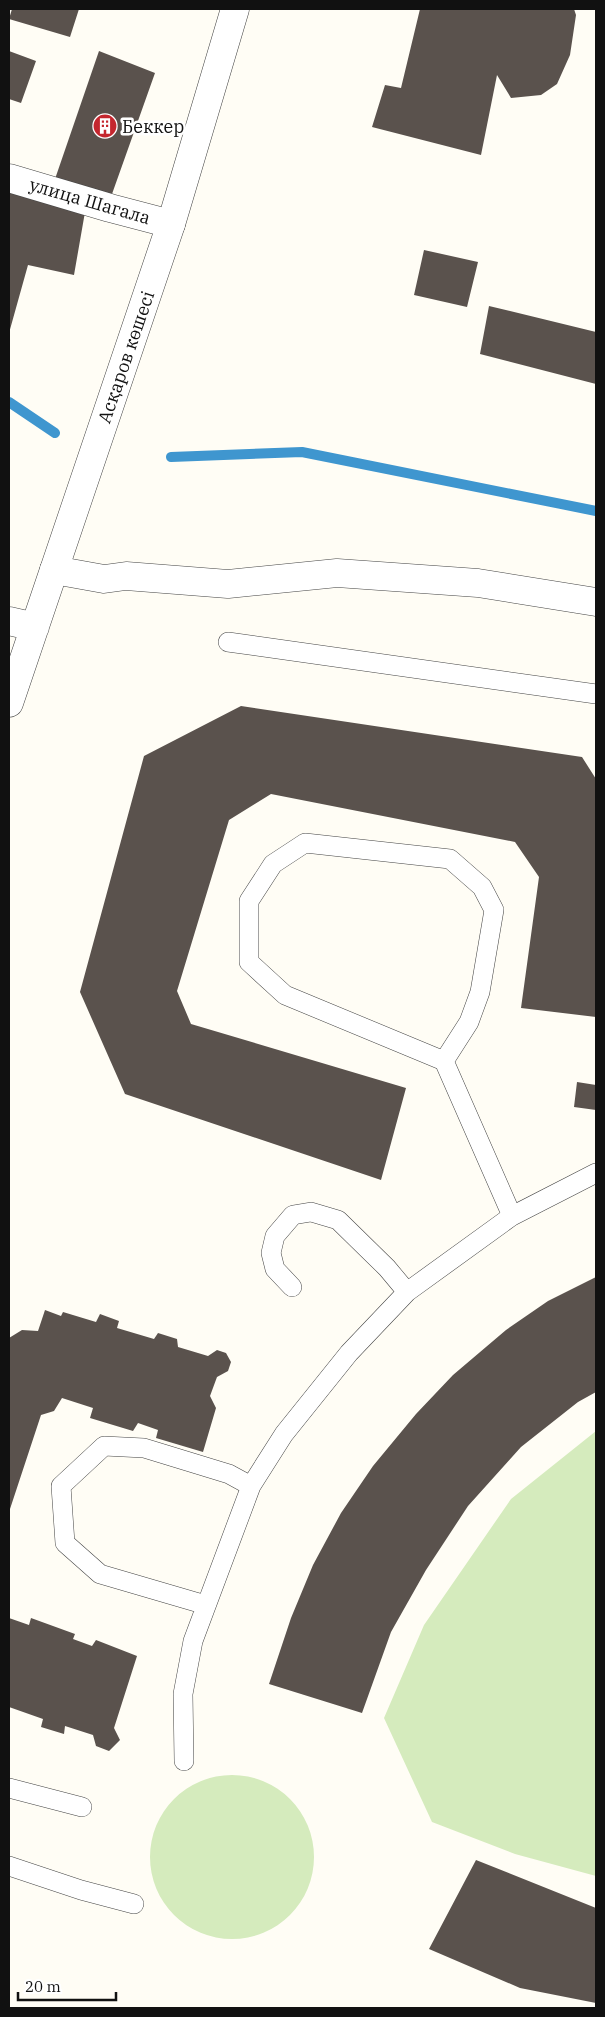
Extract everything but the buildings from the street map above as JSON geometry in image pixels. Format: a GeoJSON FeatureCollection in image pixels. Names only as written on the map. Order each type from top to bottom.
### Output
{"type":"FeatureCollection","features":[{"type":"Feature","properties":{"kind":"street","name":"Асқаров көшесі"},"geometry":{"type":"LineString","coordinates":[[9,703],[22,624],[54,570],[171,224],[235,9]]}},
{"type":"Feature","properties":{"kind":"street","name":"улица Шагала"},"geometry":{"type":"LineString","coordinates":[[9,178],[171,224]]}},
{"type":"Feature","properties":{"kind":"street"},"geometry":{"type":"LineString","coordinates":[[54,570],[104,579],[126,576],[228,584],[338,573],[478,583],[596,602]]}},
{"type":"Feature","properties":{"kind":"lane"},"geometry":{"type":"LineString","coordinates":[[228,642],[596,694]]}},
{"type":"Feature","properties":{"kind":"lane"},"geometry":{"type":"LineString","coordinates":[[444,1062],[469,1022],[480,992],[494,910],[482,887],[450,859],[305,843],[273,864],[249,901],[249,962],[286,995],[444,1062],[512,1216]]}},
{"type":"Feature","properties":{"kind":"lane"},"geometry":{"type":"LineString","coordinates":[[184,1761],[183,1694],[193,1641],[251,1486],[284,1434],[349,1353],[407,1292],[512,1216],[596,1173]]}},
{"type":"Feature","properties":{"kind":"lane"},"geometry":{"type":"LineString","coordinates":[[292,1287],[275,1269],[271,1253],[274,1236],[293,1215],[311,1212],[338,1220],[387,1268],[407,1292]]}},
{"type":"Feature","properties":{"kind":"lane"},"geometry":{"type":"LineString","coordinates":[[206,1605],[100,1574],[65,1542],[61,1486],[104,1446],[144,1448],[229,1474],[251,1486]]}},
{"type":"Feature","properties":{"kind":"lane"},"geometry":{"type":"LineString","coordinates":[[9,1788],[82,1807]]}},
{"type":"Feature","properties":{"kind":"lane"},"geometry":{"type":"LineString","coordinates":[[9,1866],[81,1890],[134,1904]]}},
{"type":"Feature","properties":{"kind":"green space"},"geometry":{"type":"Polygon","coordinates":[[[596,1431],[596,1876],[515,1854],[432,1822],[384,1718],[424,1625],[511,1499],[596,1431]]]}},
{"type":"Feature","properties":{"kind":"green space"},"geometry":{"type":"Polygon","coordinates":[[[240,1775],[256,1778],[271,1784],[296,1805],[305,1818],[311,1833],[314,1857],[313,1873],[305,1896],[284,1921],[271,1930],[256,1936],[224,1939],[208,1936],[186,1926],[163,1903],[151,1873],[150,1849],[153,1833],[163,1811],[186,1788],[216,1776],[240,1775]]]}},
{"type":"Feature","properties":{"kind":"waterway"},"geometry":{"type":"LineString","coordinates":[[9,402],[55,433]]}},
{"type":"Feature","properties":{"kind":"waterway"},"geometry":{"type":"LineString","coordinates":[[171,457],[302,452],[596,511]]}},
{"type":"Feature","properties":{"kind":"place","name":"Беккер"},"geometry":{"type":"Point","coordinates":[105,126]}}]}
